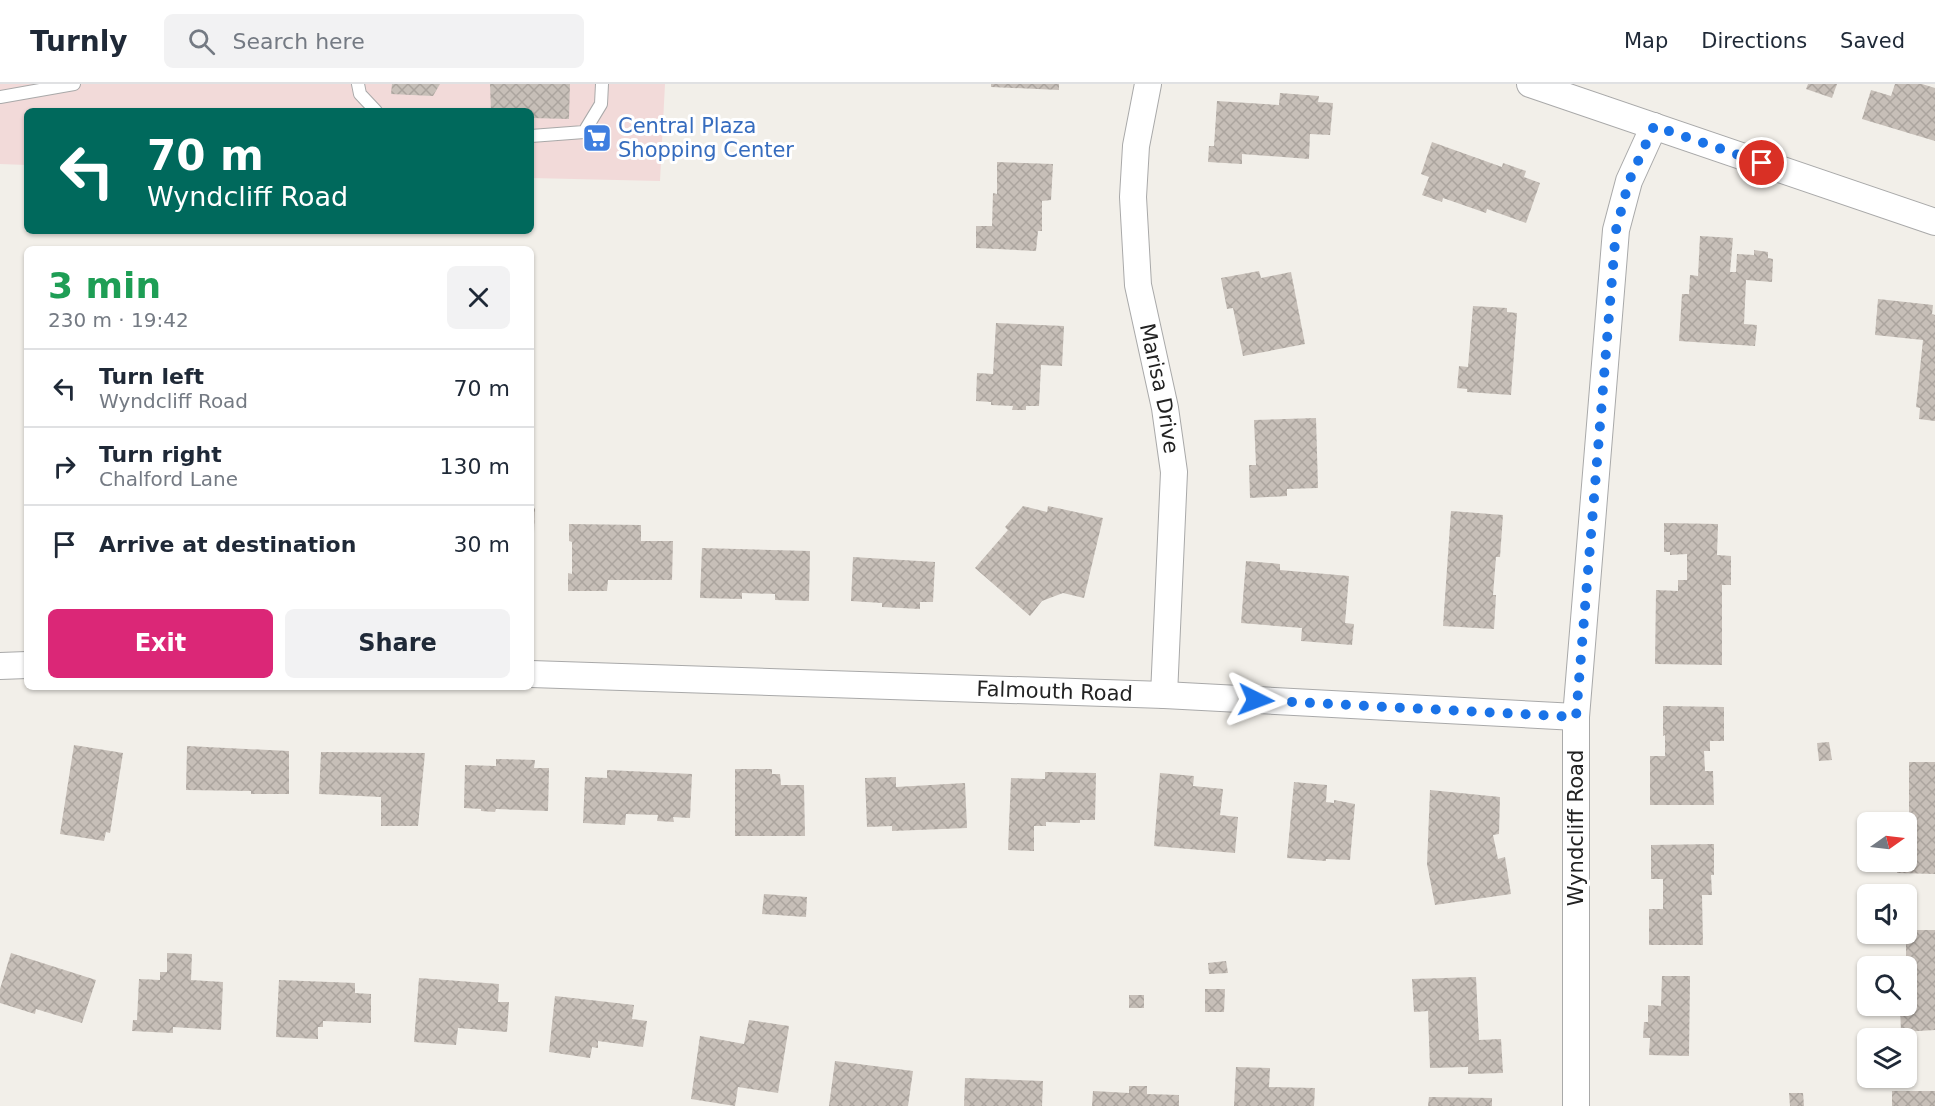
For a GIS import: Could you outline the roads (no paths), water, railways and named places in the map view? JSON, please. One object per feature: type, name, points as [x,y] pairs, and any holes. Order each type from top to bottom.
[{"type":"street","name":"Marisa Drive","points":[[1148,84],[1136,146],[1133,197],[1138,285],[1165,408],[1174,472],[1164,695]]},
{"type":"street","points":[[1530,84],[1935,222]]},
{"type":"street","name":"Wyndcliff Road","points":[[1576,1106],[1576,717],[1616,230],[1629,181],[1654,126]]},
{"type":"street","points":[[0,666],[24,665]]},
{"type":"street","name":"Falmouth Road","points":[[534,674],[1164,695],[1576,717]]},
{"type":"lane","points":[[0,97],[74,84]]},
{"type":"lane","points":[[358,84],[360,94],[373,108]]},
{"type":"lane","points":[[534,136],[584,132],[601,104],[602,84]]},
{"type":"place","name":"Central Plaza Shopping Center","points":[[597,138]]}]
